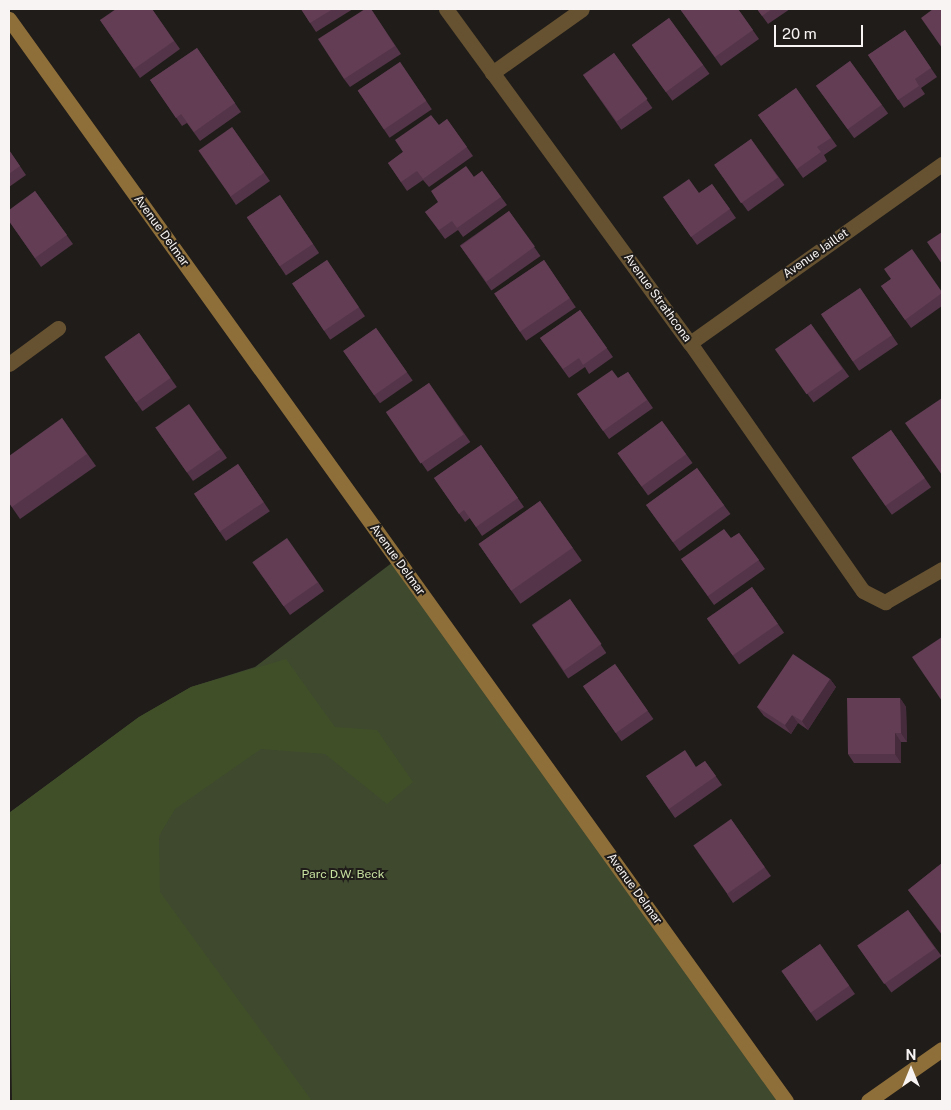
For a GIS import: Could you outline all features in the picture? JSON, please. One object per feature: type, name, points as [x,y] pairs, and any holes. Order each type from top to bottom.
[{"type":"street","name":"Avenue Strathcona","points":[[446,9],[690,343],[863,591],[885,602],[942,569]]},
{"type":"street","points":[[492,73],[582,9]]},
{"type":"street","name":"Avenue Delmar","points":[[9,18],[786,1101]]},
{"type":"street","name":"Avenue Jaillet","points":[[690,343],[942,164]]},
{"type":"street","points":[[9,364],[58,328]]},
{"type":"street","points":[[868,1101],[942,1049]]},
{"type":"green space","name":"Parc D.W. Beck","points":[[393,562],[786,1101],[12,1101],[9,813],[139,717],[191,687],[255,667]]},
{"type":"green space","points":[[286,659],[335,727],[377,730],[413,782],[387,804],[325,754],[261,749],[175,809],[159,836],[160,892],[312,1101],[12,1101],[9,813],[139,717],[191,687]]},
{"type":"building","points":[[116,9],[152,9],[174,41],[134,69],[100,20]]},
{"type":"building","points":[[301,9],[333,9],[310,23]]},
{"type":"building","points":[[365,9],[371,9],[395,46],[344,79],[318,39]]},
{"type":"building","points":[[680,9],[738,9],[753,30],[715,57]]},
{"type":"building","points":[[757,9],[772,9],[762,16]]},
{"type":"building","points":[[933,9],[942,9],[942,48],[921,18]]},
{"type":"building","points":[[669,18],[703,65],[666,92],[632,45]]},
{"type":"building","points":[[905,30],[931,68],[915,79],[919,86],[898,100],[868,55]]},
{"type":"building","points":[[197,48],[235,103],[194,132],[181,114],[176,118],[150,80]]},
{"type":"building","points":[[614,53],[648,99],[617,121],[583,75]]},
{"type":"building","points":[[850,61],[882,105],[848,129],[816,86]]},
{"type":"building","points":[[400,62],[426,101],[384,129],[358,91]]},
{"type":"building","points":[[796,88],[831,138],[817,147],[821,152],[797,169],[758,115]]},
{"type":"building","points":[[431,115],[439,125],[447,119],[467,147],[423,179],[417,171],[401,182],[388,163],[403,152],[395,140]]},
{"type":"building","points":[[232,127],[264,173],[231,196],[198,151]]},
{"type":"building","points":[[751,139],[778,178],[741,203],[714,165]]},
{"type":"building","points":[[9,150],[20,166],[9,174]]},
{"type":"building","points":[[466,166],[474,177],[482,171],[501,197],[457,228],[452,221],[439,230],[425,212],[438,202],[431,191]]},
{"type":"building","points":[[689,179],[699,193],[712,184],[730,209],[691,237],[663,197]]},
{"type":"building","points":[[35,191],[67,235],[35,258],[9,221],[9,210]]},
{"type":"building","points":[[280,195],[313,244],[280,266],[247,217]]},
{"type":"building","points":[[509,211],[535,247],[486,282],[460,246]]},
{"type":"building","points":[[942,232],[942,264],[927,242]]},
{"type":"building","points":[[912,249],[942,293],[905,320],[881,286],[891,279],[884,269]]},
{"type":"building","points":[[327,260],[359,307],[324,331],[292,283]]},
{"type":"building","points":[[544,260],[570,298],[520,332],[494,294]]},
{"type":"building","points":[[860,288],[892,335],[853,362],[821,314]]},
{"type":"building","points":[[580,310],[607,348],[583,365],[579,358],[563,369],[540,338]]},
{"type":"building","points":[[811,324],[843,369],[807,394],[775,349]]},
{"type":"building","points":[[376,328],[407,372],[374,395],[343,351]]},
{"type":"building","points":[[139,333],[171,378],[136,402],[105,357]]},
{"type":"building","points":[[612,370],[618,378],[628,372],[647,400],[603,431],[577,394]]},
{"type":"building","points":[[429,383],[464,434],[421,463],[386,412]]},
{"type":"building","points":[[942,398],[942,475],[905,423]]},
{"type":"building","points":[[189,404],[221,449],[187,473],[155,428]]},
{"type":"building","points":[[62,418],[87,454],[12,507],[9,503],[9,456]]},
{"type":"building","points":[[662,421],[686,454],[642,486],[618,453]]},
{"type":"building","points":[[891,430],[925,478],[886,506],[852,458]]},
{"type":"building","points":[[481,445],[518,498],[476,527],[464,510],[459,514],[434,478]]},
{"type":"building","points":[[238,464],[264,502],[220,532],[194,494]]},
{"type":"building","points":[[697,468],[724,505],[673,542],[646,505]]},
{"type":"building","points":[[540,501],[573,548],[511,591],[479,544]]},
{"type":"building","points":[[724,529],[731,538],[739,533],[759,560],[708,596],[681,559]]},
{"type":"building","points":[[287,538],[318,582],[284,606],[253,562]]},
{"type":"building","points":[[752,587],[778,624],[733,655],[707,619]]},
{"type":"building","points":[[570,599],[602,644],[564,670],[532,625]]},
{"type":"building","points":[[942,637],[942,701],[912,657]]},
{"type":"building","points":[[793,654],[830,679],[802,721],[792,715],[785,725],[757,707]]},
{"type":"building","points":[[615,664],[648,711],[616,733],[583,686]]},
{"type":"building","points":[[847,698],[900,698],[901,733],[895,733],[895,754],[848,754]]},
{"type":"building","points":[[685,750],[696,767],[705,761],[716,776],[669,809],[646,776]]},
{"type":"building","points":[[731,819],[765,867],[727,894],[693,845]]},
{"type":"building","points":[[942,863],[942,934],[908,890]]},
{"type":"building","points":[[908,910],[935,949],[884,984],[857,946]]},
{"type":"building","points":[[820,944],[849,986],[811,1013],[781,971]]}]
